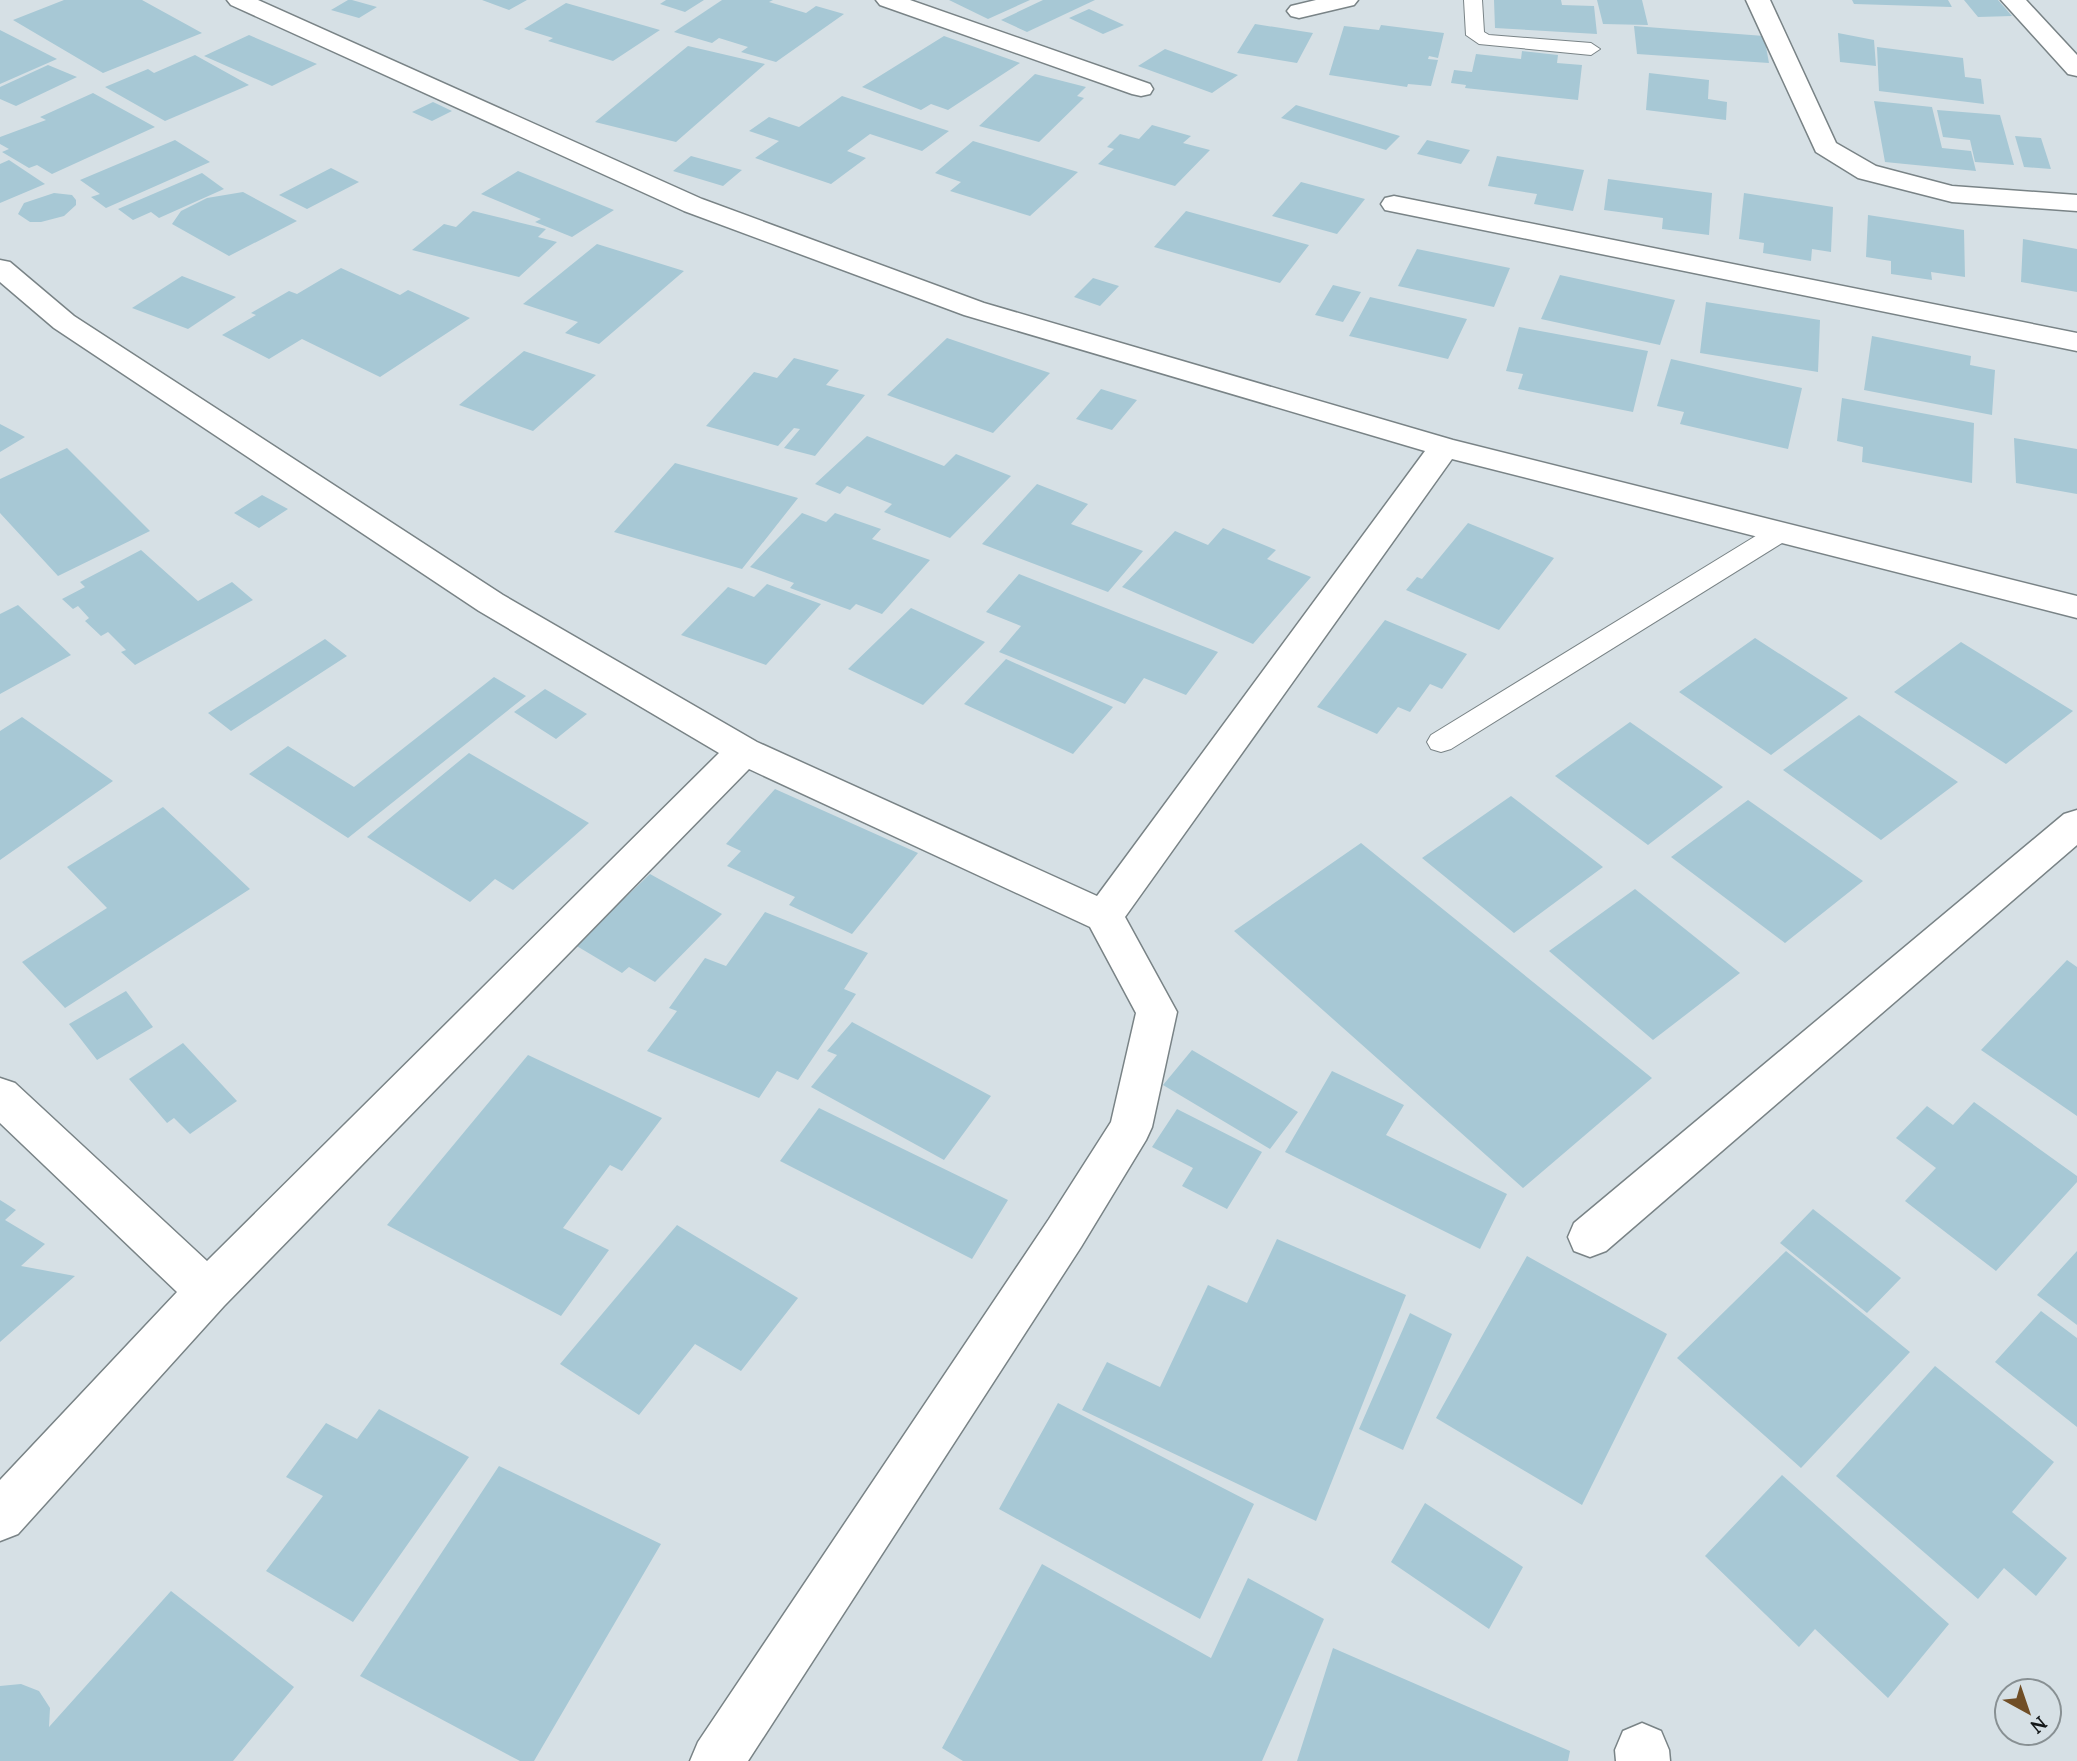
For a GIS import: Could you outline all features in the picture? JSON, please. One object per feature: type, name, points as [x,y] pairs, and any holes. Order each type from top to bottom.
[{"type":"street","points":[[239,0],[693,205],[974,309],[1444,447],[2077,607]]},
{"type":"street","points":[[888,0],[1141,89]]},
{"type":"street","points":[[1299,11],[1346,0]]},
{"type":"street","points":[[1758,0],[1825,147],[1867,172],[1952,194],[2077,203]]},
{"type":"street","points":[[2012,0],[2077,69]]},
{"type":"street","points":[[1394,204],[2077,342]]},
{"type":"street","points":[[0,268],[64,322],[491,603],[744,751],[1104,916],[1157,1012],[1131,1127],[1065,1233],[717,1761]]},
{"type":"street","points":[[1104,916],[1444,447]]},
{"type":"street","points":[[0,1516],[208,1292],[744,751]]},
{"type":"street","points":[[1590,1237],[2077,824]]},
{"type":"street","points":[[0,1096],[208,1292]]},
{"type":"lane","points":[[1473,0],[1475,35],[1485,40],[1591,49]]},
{"type":"lane","points":[[1441,742],[1781,531]]},
{"type":"building","points":[[64,0],[142,0],[202,33],[103,73],[13,20]]},
{"type":"building","points":[[348,0],[377,7],[359,18],[331,10]]},
{"type":"building","points":[[482,0],[527,0],[509,10]]},
{"type":"building","points":[[666,0],[704,0],[685,12],[660,4]]},
{"type":"building","points":[[722,0],[773,0],[769,2],[806,13],[816,6],[844,14],[776,62],[741,52],[748,47],[719,38],[712,43],[674,32]]},
{"type":"building","points":[[949,0],[1030,0],[988,19]]},
{"type":"building","points":[[1043,0],[1095,0],[1027,32],[1001,20]]},
{"type":"building","points":[[1494,0],[1561,0],[1562,5],[1594,6],[1597,34],[1495,28]]},
{"type":"building","points":[[1597,0],[1642,0],[1648,25],[1603,24]]},
{"type":"building","points":[[1852,0],[1948,0],[1952,7],[1854,4]]},
{"type":"building","points":[[1964,0],[1998,0],[2012,16],[1978,17]]},
{"type":"building","points":[[566,3],[660,30],[613,61],[548,41],[553,38],[524,29]]},
{"type":"building","points":[[1089,9],[1124,25],[1103,34],[1069,18]]},
{"type":"building","points":[[1255,24],[1313,33],[1297,63],[1237,53]]},
{"type":"building","points":[[1381,25],[1444,33],[1438,58],[1429,56],[1428,59],[1438,60],[1431,86],[1408,84],[1407,87],[1329,75],[1344,26],[1379,30]]},
{"type":"building","points":[[1634,26],[1764,36],[1769,63],[1637,54]]},
{"type":"building","points":[[0,30],[57,59],[0,84]]},
{"type":"building","points":[[1838,33],[1874,40],[1876,66],[1840,62]]},
{"type":"building","points":[[249,35],[317,64],[272,86],[204,56]]},
{"type":"building","points":[[944,36],[1020,63],[948,110],[931,104],[921,110],[862,87]]},
{"type":"building","points":[[688,46],[765,64],[676,142],[595,122]]},
{"type":"building","points":[[1877,47],[1963,58],[1965,77],[1981,79],[1984,104],[1879,91]]},
{"type":"building","points":[[1165,49],[1238,75],[1212,93],[1138,66]]},
{"type":"building","points":[[1522,51],[1558,55],[1557,63],[1582,65],[1578,100],[1465,88],[1466,85],[1451,83],[1454,70],[1472,72],[1476,54],[1521,59]]},
{"type":"building","points":[[195,55],[249,85],[165,121],[105,87],[148,69],[154,73]]},
{"type":"building","points":[[48,65],[77,77],[16,106],[0,99],[0,87]]},
{"type":"building","points":[[1649,73],[1709,80],[1708,99],[1727,102],[1726,120],[1646,110]]},
{"type":"building","points":[[1035,74],[1086,87],[1077,96],[1084,98],[1039,142],[979,126]]},
{"type":"building","points":[[93,93],[155,127],[52,174],[37,165],[29,168],[2,152],[9,149],[0,144],[0,137],[46,120],[40,117]]},
{"type":"building","points":[[842,96],[949,131],[922,151],[870,134],[847,151],[866,158],[831,184],[755,158],[779,141],[749,131],[769,117],[799,127]]},
{"type":"building","points":[[1874,101],[1932,107],[1942,148],[1971,151],[1976,171],[1885,162]]},
{"type":"building","points":[[433,102],[452,111],[432,121],[412,112]]},
{"type":"building","points":[[1296,105],[1400,136],[1386,150],[1281,118]]},
{"type":"building","points":[[1937,110],[2000,115],[2014,165],[1975,162],[1970,140],[1943,137]]},
{"type":"building","points":[[1152,125],[1191,136],[1183,143],[1210,150],[1175,186],[1098,164],[1114,149],[1107,147],[1120,134],[1139,139]]},
{"type":"building","points":[[2015,136],[2041,138],[2051,169],[2024,167]]},
{"type":"building","points":[[175,140],[210,162],[106,208],[91,197],[100,194],[80,180]]},
{"type":"building","points":[[1427,140],[1470,150],[1461,164],[1417,154]]},
{"type":"building","points":[[973,141],[1078,172],[1030,216],[950,191],[961,182],[935,173]]},
{"type":"building","points":[[691,156],[742,170],[723,186],[673,171]]},
{"type":"building","points":[[1497,156],[1584,170],[1573,211],[1534,204],[1537,194],[1488,186]]},
{"type":"building","points":[[9,160],[45,184],[0,203],[0,164]]},
{"type":"building","points":[[331,168],[359,182],[307,209],[279,195]]},
{"type":"building","points":[[518,171],[614,210],[572,237],[535,222],[541,219],[481,194]]},
{"type":"building","points":[[202,173],[224,189],[159,218],[151,212],[133,220],[118,209]]},
{"type":"building","points":[[1608,179],[1712,193],[1709,235],[1662,229],[1663,218],[1604,210]]},
{"type":"building","points":[[1301,182],[1365,199],[1337,234],[1272,216]]},
{"type":"building","points":[[243,192],[297,221],[229,256],[172,224],[181,211],[207,198]]},
{"type":"building","points":[[54,193],[72,195],[76,205],[64,216],[41,222],[30,222],[18,214],[24,203]]},
{"type":"building","points":[[1744,193],[1833,207],[1831,252],[1812,249],[1811,261],[1763,253],[1764,243],[1739,239]]},
{"type":"building","points":[[473,211],[546,229],[538,237],[557,242],[519,277],[412,250],[444,224],[456,227]]},
{"type":"building","points":[[1186,211],[1309,245],[1280,283],[1154,247]]},
{"type":"building","points":[[1868,215],[1964,230],[1965,277],[1931,272],[1932,280],[1891,274],[1891,261],[1866,257]]},
{"type":"building","points":[[2023,239],[2077,249],[2077,292],[2021,282]]},
{"type":"building","points":[[597,244],[684,271],[599,344],[565,333],[578,322],[523,304]]},
{"type":"building","points":[[1417,249],[1510,268],[1494,307],[1398,286]]},
{"type":"building","points":[[341,268],[400,295],[408,290],[470,318],[380,377],[302,339],[269,359],[222,335],[256,315],[251,313],[289,291],[297,294]]},
{"type":"building","points":[[1560,275],[1675,300],[1660,345],[1541,319]]},
{"type":"building","points":[[182,276],[236,297],[188,329],[132,308]]},
{"type":"building","points":[[1093,278],[1119,286],[1100,306],[1074,297]]},
{"type":"building","points":[[1333,285],[1361,292],[1343,322],[1315,315]]},
{"type":"building","points":[[1370,297],[1467,319],[1448,359],[1349,336]]},
{"type":"building","points":[[1706,302],[1820,320],[1818,372],[1700,353]]},
{"type":"building","points":[[1519,327],[1648,351],[1633,412],[1518,389],[1523,374],[1506,371]]},
{"type":"building","points":[[1872,336],[1971,356],[1970,365],[1995,370],[1992,415],[1864,390]]},
{"type":"building","points":[[947,338],[1050,373],[993,433],[887,395]]},
{"type":"building","points":[[524,351],[596,375],[533,431],[459,405]]},
{"type":"building","points":[[794,358],[839,370],[826,385],[865,395],[815,456],[784,448],[800,429],[794,428],[778,446],[706,426],[754,372],[777,378]]},
{"type":"building","points":[[1671,359],[1802,388],[1788,449],[1680,424],[1684,412],[1657,406]]},
{"type":"building","points":[[1101,389],[1137,400],[1112,430],[1076,419]]},
{"type":"building","points":[[1842,398],[1974,423],[1972,483],[1862,462],[1863,447],[1837,441]]},
{"type":"building","points":[[0,424],[25,437],[0,452]]},
{"type":"building","points":[[867,436],[944,466],[956,454],[1011,476],[950,538],[884,512],[892,504],[847,486],[840,494],[815,484]]},
{"type":"building","points":[[2014,438],[2077,449],[2077,494],[2016,483]]},
{"type":"building","points":[[67,448],[150,531],[58,576],[0,513],[0,479]]},
{"type":"building","points":[[675,463],[798,498],[742,569],[614,532]]},
{"type":"building","points":[[1037,484],[1088,504],[1071,524],[1143,551],[1108,592],[982,544]]},
{"type":"building","points":[[262,495],[288,509],[259,528],[234,513]]},
{"type":"building","points":[[802,513],[826,522],[835,513],[881,529],[872,539],[930,560],[882,614],[856,604],[850,610],[790,588],[794,583],[750,567]]},
{"type":"building","points":[[1468,523],[1554,558],[1499,630],[1406,590],[1417,577],[1422,579]]},
{"type":"building","points":[[1223,528],[1276,550],[1267,559],[1311,577],[1253,644],[1122,587],[1175,531],[1208,545]]},
{"type":"building","points":[[141,550],[198,601],[232,582],[253,600],[135,665],[121,652],[126,650],[108,632],[101,636],[85,621],[89,618],[78,606],[73,609],[62,599],[85,587],[80,582]]},
{"type":"building","points":[[1019,574],[1218,652],[1186,695],[1144,678],[1125,704],[999,652],[1021,626],[986,612]]},
{"type":"building","points":[[767,584],[821,604],[766,665],[681,635],[728,587],[754,597]]},
{"type":"building","points":[[18,605],[71,655],[0,694],[0,614]]},
{"type":"building","points":[[911,608],[985,642],[923,705],[848,669]]},
{"type":"building","points":[[1385,620],[1467,654],[1442,689],[1430,684],[1410,712],[1398,707],[1377,734],[1317,707]]},
{"type":"building","points":[[1755,638],[1848,698],[1771,755],[1679,692]]},
{"type":"building","points":[[325,639],[347,656],[231,731],[208,713]]},
{"type":"building","points":[[1961,642],[2073,711],[2006,764],[1894,692]]},
{"type":"building","points":[[1006,659],[1113,707],[1073,754],[964,704]]},
{"type":"building","points":[[494,677],[526,696],[348,838],[249,774],[288,746],[354,787]]},
{"type":"building","points":[[545,689],[587,714],[556,739],[514,712]]},
{"type":"building","points":[[1859,715],[1958,782],[1881,840],[1783,770]]},
{"type":"building","points":[[22,717],[113,781],[0,860],[0,731]]},
{"type":"building","points":[[1630,722],[1723,787],[1648,845],[1555,776]]},
{"type":"building","points":[[469,753],[589,823],[513,890],[495,879],[470,902],[367,837]]},
{"type":"building","points":[[775,789],[918,853],[852,934],[789,905],[795,897],[727,866],[741,851],[726,844]]},
{"type":"building","points":[[1511,796],[1603,867],[1514,933],[1422,858]]},
{"type":"building","points":[[1748,800],[1863,881],[1785,943],[1671,857]]},
{"type":"building","points":[[163,807],[250,889],[65,1008],[22,962],[107,908],[67,867]]},
{"type":"building","points":[[1361,843],[1652,1078],[1523,1188],[1234,931]]},
{"type":"building","points":[[650,874],[722,914],[655,982],[629,967],[622,973],[575,945]]},
{"type":"building","points":[[1635,889],[1740,973],[1653,1040],[1549,951]]},
{"type":"building","points":[[765,912],[868,953],[844,989],[856,994],[798,1080],[777,1071],[759,1098],[647,1051],[677,1011],[669,1008],[705,958],[726,966]]},
{"type":"building","points":[[2067,960],[2077,967],[2077,1116],[1981,1050]]},
{"type":"building","points":[[126,991],[153,1027],[97,1060],[69,1024]]},
{"type":"building","points":[[852,1022],[991,1096],[944,1160],[811,1087],[837,1055],[827,1051]]},
{"type":"building","points":[[183,1043],[237,1101],[190,1134],[174,1118],[167,1123],[129,1079]]},
{"type":"building","points":[[1192,1050],[1298,1112],[1270,1149],[1163,1085]]},
{"type":"building","points":[[528,1055],[662,1118],[622,1171],[610,1165],[563,1228],[609,1250],[561,1316],[387,1225]]},
{"type":"building","points":[[1332,1071],[1404,1105],[1386,1135],[1507,1194],[1480,1249],[1285,1152]]},
{"type":"building","points":[[1974,1102],[2077,1176],[2077,1182],[1996,1271],[1905,1201],[1936,1168],[1896,1138],[1927,1106],[1953,1125]]},
{"type":"building","points":[[819,1108],[1008,1200],[972,1259],[780,1161]]},
{"type":"building","points":[[1177,1109],[1262,1152],[1227,1209],[1182,1186],[1193,1168],[1152,1147]]},
{"type":"building","points":[[0,1200],[16,1210],[5,1220],[45,1244],[21,1266],[75,1276],[0,1342]]},
{"type":"building","points":[[1813,1209],[1901,1278],[1867,1313],[1780,1243]]},
{"type":"building","points":[[677,1225],[798,1298],[741,1371],[695,1344],[639,1415],[560,1364]]},
{"type":"building","points":[[1277,1239],[1406,1295],[1316,1521],[1082,1410],[1107,1362],[1160,1387],[1208,1285],[1247,1303]]},
{"type":"building","points":[[1786,1251],[1910,1352],[1801,1468],[1677,1358]]},
{"type":"building","points":[[2077,1251],[2077,1325],[2037,1295]]},
{"type":"building","points":[[1527,1256],[1667,1334],[1582,1505],[1436,1418]]},
{"type":"building","points":[[2041,1311],[2077,1338],[2077,1427],[1995,1362]]},
{"type":"building","points":[[1410,1313],[1452,1334],[1403,1450],[1359,1429]]},
{"type":"building","points":[[1935,1366],[2054,1462],[2012,1512],[2067,1558],[2036,1596],[2004,1568],[1978,1599],[1836,1476]]},
{"type":"building","points":[[1058,1403],[1254,1504],[1200,1619],[999,1509]]},
{"type":"building","points":[[379,1409],[469,1457],[353,1622],[266,1571],[323,1496],[286,1477],[326,1423],[357,1439]]},
{"type":"building","points":[[499,1466],[661,1544],[534,1761],[520,1761],[360,1676]]},
{"type":"building","points":[[1782,1475],[1949,1624],[1888,1698],[1815,1629],[1799,1647],[1705,1556]]},
{"type":"building","points":[[1425,1503],[1523,1567],[1489,1629],[1391,1562]]},
{"type":"building","points":[[1042,1564],[1211,1658],[1248,1578],[1324,1619],[1262,1761],[963,1761],[942,1748]]},
{"type":"building","points":[[171,1591],[294,1687],[233,1761],[0,1761],[0,1686],[21,1684],[39,1691],[50,1708],[49,1727]]},
{"type":"building","points":[[1333,1648],[1570,1751],[1568,1761],[1297,1761]]}]
